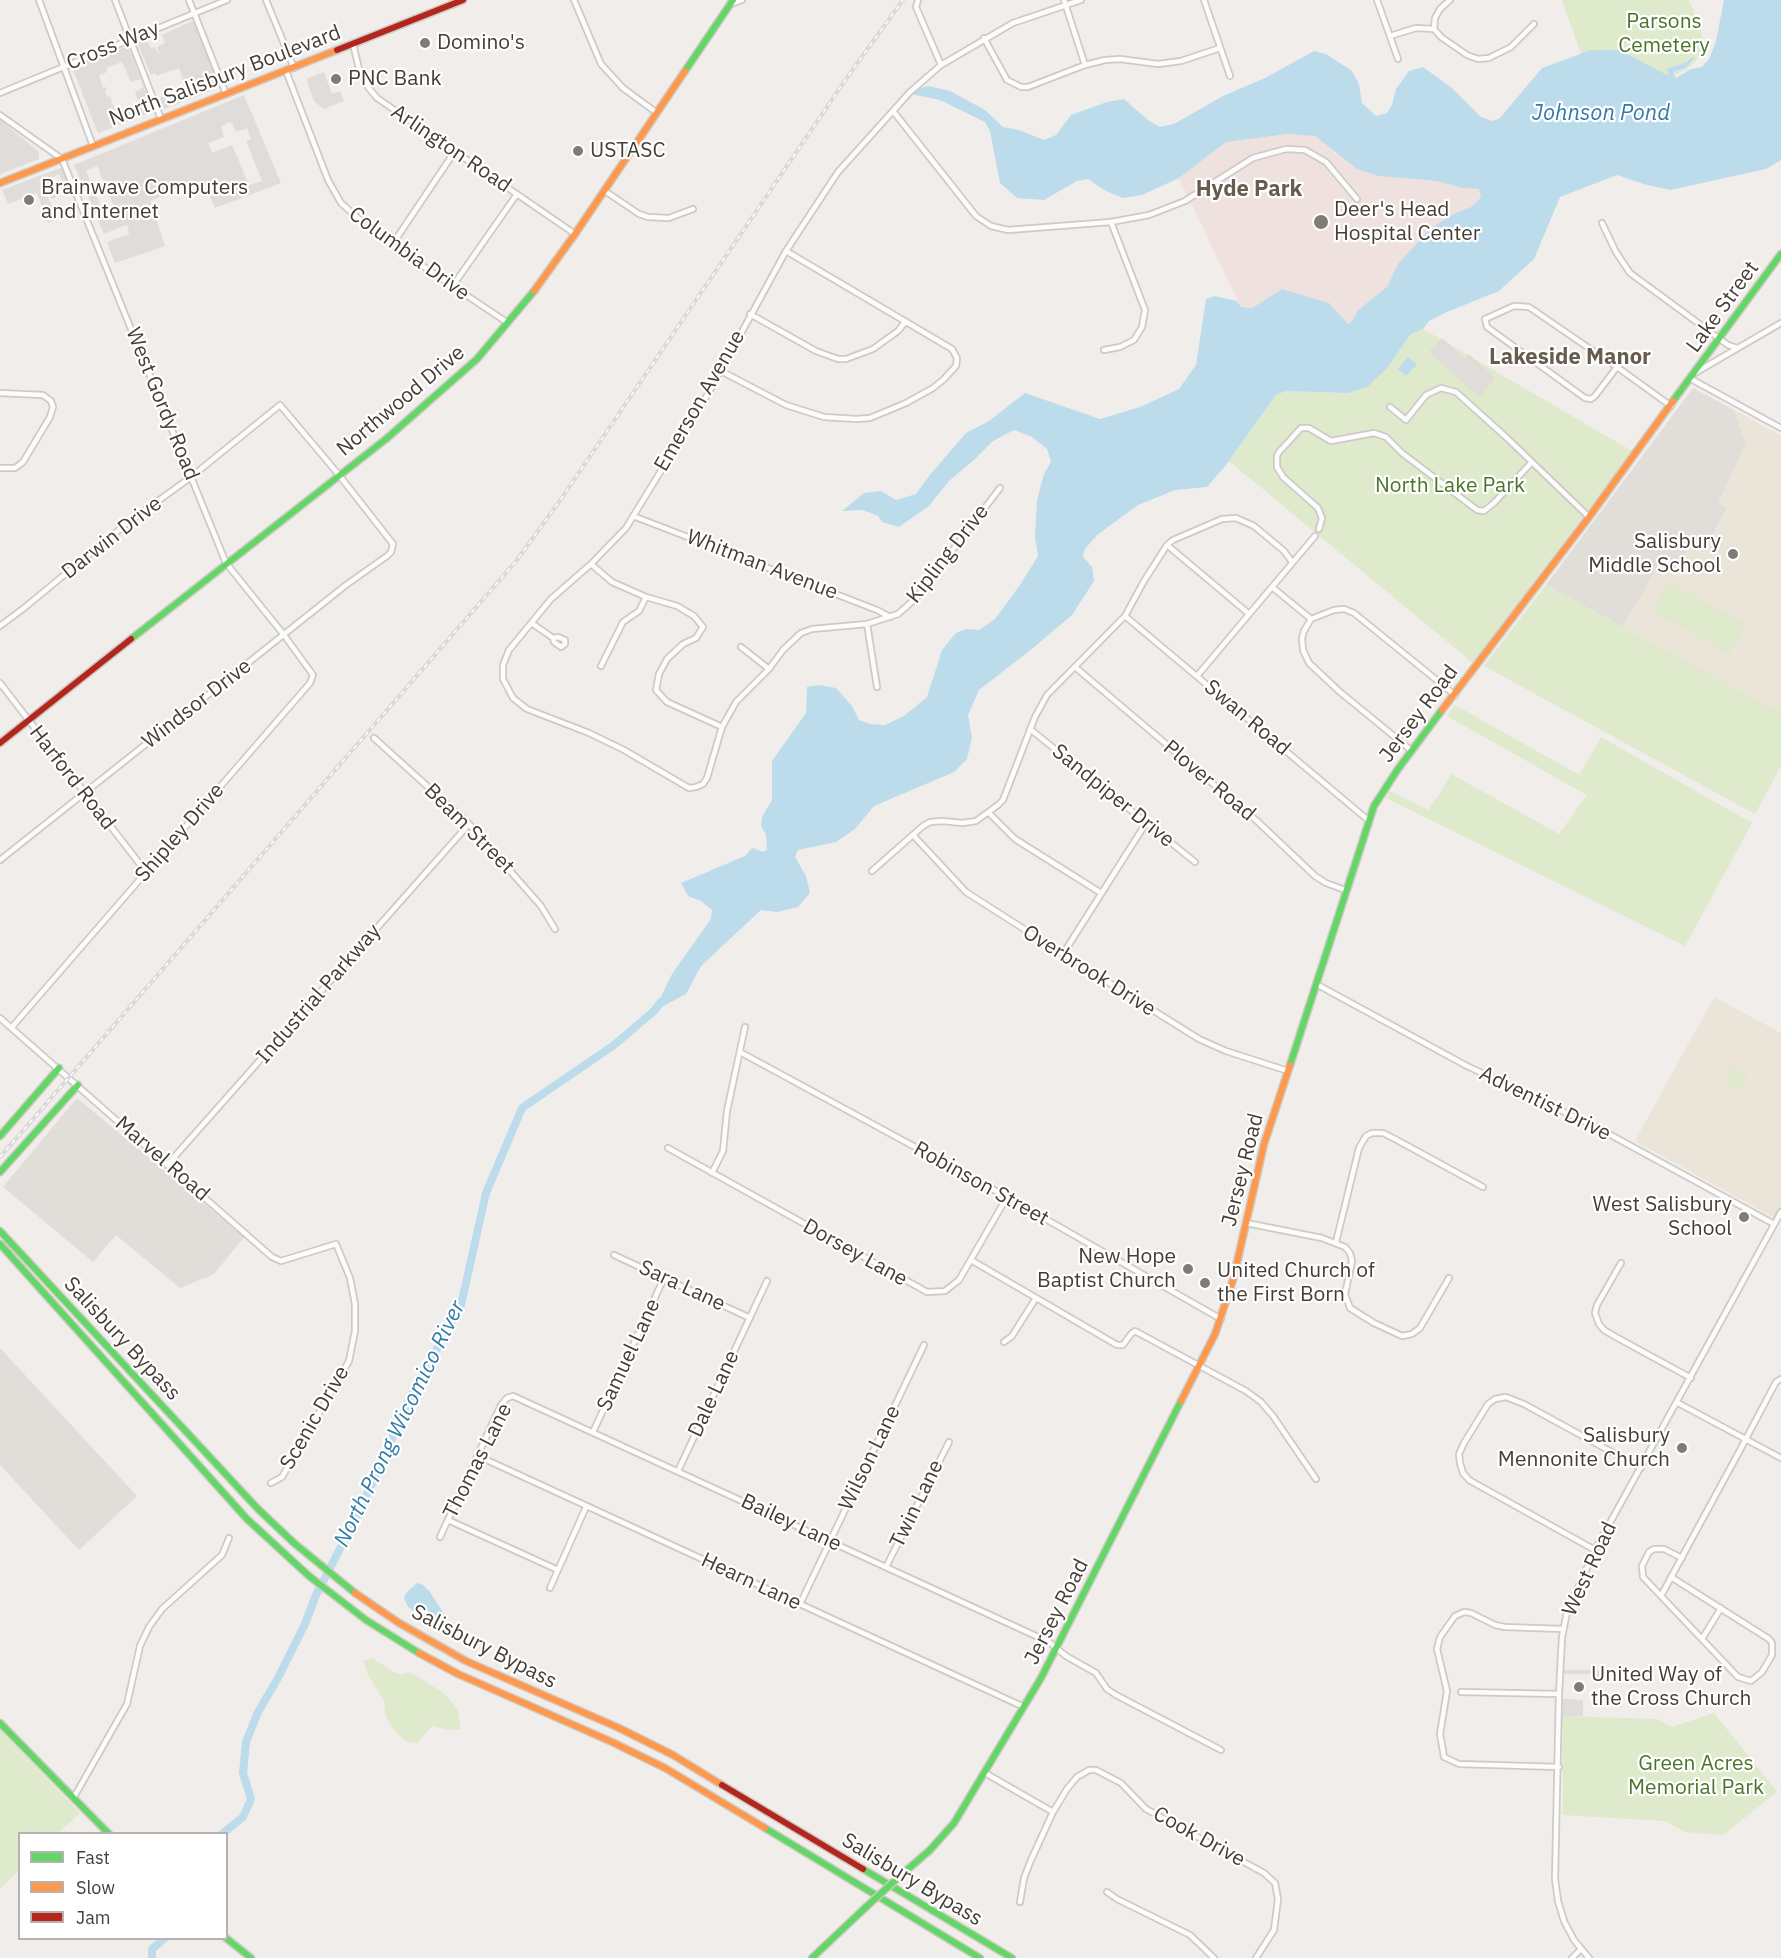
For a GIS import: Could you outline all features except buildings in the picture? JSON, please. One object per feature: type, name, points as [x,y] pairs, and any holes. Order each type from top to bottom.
[{"type":"main road","name":"North Salisbury Boulevard","points":[[0,183],[463,0]]},
{"type":"main road","name":"Northwood Drive","points":[[0,743],[386,439],[477,358],[508,323],[575,234],[732,2]]},
{"type":"main road","name":"Lake Street","points":[[1693,376],[1781,254]]},
{"type":"main road","name":"Jersey Road","points":[[812,1958],[947,1832],[985,1773],[1057,1648],[1199,1367],[1221,1319],[1233,1280],[1264,1144],[1368,820],[1380,794],[1693,376]]},
{"type":"main road","points":[[0,1136],[59,1068]]},
{"type":"main road","points":[[0,1172],[78,1085]]},
{"type":"main road","name":"Salisbury Bypass","points":[[0,1231],[251,1502],[319,1565],[374,1606],[420,1636],[466,1661],[619,1728],[672,1755],[1012,1958]]},
{"type":"main road","name":"Salisbury Bypass","points":[[0,1244],[220,1491],[284,1555],[366,1620],[458,1674],[665,1768],[980,1958]]},
{"type":"main road","points":[[0,1723],[108,1832]]},
{"type":"main road","points":[[228,1940],[251,1958]]},
{"type":"street","points":[[39,0],[93,146]]},
{"type":"street","points":[[115,0],[161,119]]},
{"type":"street","points":[[189,0],[226,94]]},
{"type":"street","name":"Cross Way","points":[[0,93],[227,0]]},
{"type":"street","points":[[266,0],[294,68]]},
{"type":"street","points":[[574,0],[601,64],[623,88],[657,113]]},
{"type":"street","points":[[732,2],[742,0]]},
{"type":"street","points":[[918,0],[916,7],[941,65]]},
{"type":"street","name":"Emerson Avenue","points":[[694,788],[689,788],[624,750],[527,709],[516,702],[503,679],[503,665],[509,650],[552,599],[626,528],[684,435],[786,250],[838,172],[910,92],[941,65],[1013,23],[1064,2],[1081,0]]},
{"type":"street","points":[[1204,0],[1230,76]]},
{"type":"street","points":[[1377,0],[1398,59]]},
{"type":"street","points":[[1434,29],[1435,18],[1440,9],[1450,0]]},
{"type":"street","points":[[1064,2],[1085,65]]},
{"type":"street","points":[[1390,36],[1416,28],[1434,29],[1441,37],[1467,55],[1489,58],[1511,47],[1534,24]]},
{"type":"street","points":[[984,38],[1007,80],[1021,87],[1036,85],[1085,65],[1114,58],[1158,64],[1181,61],[1220,48]]},
{"type":"street","name":"Arlington Road","points":[[353,44],[360,69],[368,87],[377,98],[575,234]]},
{"type":"street","name":"Columbia Drive","points":[[286,71],[335,193],[354,216],[392,245],[508,323]]},
{"type":"street","points":[[893,111],[968,208],[983,222],[1008,230],[1111,222],[1149,215],[1185,201],[1253,158],[1286,149],[1305,150],[1326,162],[1357,199]]},
{"type":"street","points":[[0,115],[62,159]]},
{"type":"street","points":[[392,245],[455,151]]},
{"type":"street","name":"West Gordy Road","points":[[62,159],[226,563],[284,635]]},
{"type":"street","points":[[605,190],[639,214],[648,217],[669,218],[693,209]]},
{"type":"street","points":[[452,286],[517,194]]},
{"type":"street","points":[[1104,350],[1119,347],[1134,340],[1142,327],[1145,310],[1111,222]]},
{"type":"street","points":[[1602,224],[1630,273],[1728,345],[1737,348]]},
{"type":"street","points":[[719,370],[803,412],[833,417],[870,418],[906,404],[943,380],[956,366],[957,357],[952,349],[786,250]]},
{"type":"street","points":[[1617,367],[1591,399],[1586,398],[1485,324],[1485,319],[1502,310],[1522,305],[1529,307],[1617,367],[1671,406]]},
{"type":"street","points":[[750,314],[816,351],[838,359],[846,359],[873,349],[898,331],[905,322]]},
{"type":"street","points":[[1781,323],[1693,376],[1781,428]]},
{"type":"street","points":[[1390,407],[1406,420],[1426,395],[1441,388],[1456,392],[1589,517]]},
{"type":"street","points":[[0,393],[44,395],[51,401],[53,407],[50,417],[23,462],[15,468],[0,468]]},
{"type":"street","name":"Darwin Drive","points":[[0,626],[125,525],[191,477],[280,405],[339,475]]},
{"type":"street","points":[[1319,529],[1322,518],[1318,508],[1282,477],[1277,467],[1279,452],[1301,428],[1310,428],[1330,441],[1374,434],[1386,436],[1402,453],[1477,510],[1484,511],[1494,503],[1532,462]]},
{"type":"street","name":"Windsor Drive","points":[[0,860],[387,556],[393,544],[339,475]]},
{"type":"street","name":"Kipling Drive","points":[[694,788],[703,784],[707,778],[722,727],[736,702],[769,669],[783,650],[801,633],[812,629],[867,624],[898,614],[916,598],[1000,488]]},
{"type":"street","name":"Whitman Avenue","points":[[633,516],[891,617]]},
{"type":"street","points":[[872,871],[930,822],[969,823],[989,813],[1003,800],[1030,729],[1047,695],[1125,616],[1143,581],[1167,546],[1184,534],[1222,519],[1236,518],[1254,526],[1292,562]]},
{"type":"street","points":[[1197,676],[1315,536]]},
{"type":"street","points":[[1167,546],[1248,613]]},
{"type":"street","points":[[591,564],[604,577],[646,597],[677,606],[694,616],[703,627],[696,638],[683,644],[668,659],[659,674],[656,690],[667,702],[722,727]]},
{"type":"street","points":[[1272,587],[1311,619]]},
{"type":"street","points":[[601,666],[623,622],[639,611],[646,597]]},
{"type":"street","points":[[1412,751],[1333,686],[1309,663],[1303,650],[1302,638],[1311,619],[1334,610],[1344,609],[1354,613],[1455,695]]},
{"type":"street","name":"Swan Road","points":[[1125,616],[1368,820]]},
{"type":"street","points":[[533,624],[553,638]]},
{"type":"street","points":[[867,624],[877,687]]},
{"type":"street","name":"Shipley Drive","points":[[12,1027],[310,683],[313,675],[284,635]]},
{"type":"street","points":[[741,646],[769,669]]},
{"type":"street","name":"Plover Road","points":[[1075,667],[1257,820],[1309,871],[1326,883],[1345,890]]},
{"type":"street","name":"Harford Road","points":[[0,683],[146,872]]},
{"type":"street","name":"Sandpiper Drive","points":[[1030,729],[1195,862]]},
{"type":"street","name":"Beam Street","points":[[374,738],[469,824],[541,906],[555,929]]},
{"type":"street","points":[[989,813],[1015,839],[1101,892]]},
{"type":"street","points":[[1063,954],[1146,823]]},
{"type":"street","name":"Industrial Parkway","points":[[168,1164],[469,824]]},
{"type":"street","name":"Overbrook Drive","points":[[914,835],[966,892],[1063,954],[1199,1039],[1215,1047],[1288,1071]]},
{"type":"street","name":"Adventist Drive","points":[[1316,984],[1467,1066],[1588,1123],[1774,1224]]},
{"type":"street","name":"Marvel Road","points":[[0,1018],[272,1257],[281,1261],[336,1244]]},
{"type":"street","points":[[712,1173],[723,1151],[726,1119],[745,1027]]},
{"type":"street","name":"Robinson Street","points":[[740,1052],[1007,1197],[1221,1319]]},
{"type":"street","points":[[1336,1242],[1359,1148],[1366,1136],[1372,1133],[1378,1132],[1389,1136],[1483,1187]]},
{"type":"street","name":"Dorsey Lane","points":[[668,1148],[922,1290],[939,1292],[950,1288],[959,1280],[1007,1197]]},
{"type":"street","name":"West Road","points":[[1589,1958],[1564,1921],[1556,1892],[1559,1694],[1563,1629],[1572,1600],[1595,1550],[1678,1403],[1781,1212]]},
{"type":"street","points":[[1246,1223],[1336,1242],[1348,1250],[1352,1258],[1345,1294],[1350,1308],[1402,1336],[1412,1334],[1420,1328],[1449,1278]]},
{"type":"street","name":"Scenic Drive","points":[[271,1483],[282,1477],[349,1361],[355,1331],[355,1304],[350,1278],[336,1244]]},
{"type":"street","name":"Sara Lane","points":[[614,1255],[750,1318]]},
{"type":"street","points":[[971,1260],[1117,1345],[1123,1345],[1135,1331],[1246,1390],[1273,1416],[1316,1479]]},
{"type":"street","points":[[1622,1263],[1597,1305],[1595,1313],[1599,1324],[1616,1337],[1691,1378]]},
{"type":"street","name":"Samuel Lane","points":[[593,1432],[664,1278]]},
{"type":"street","points":[[750,1318],[767,1281]]},
{"type":"street","points":[[1004,1342],[1012,1336],[1036,1298]]},
{"type":"street","name":"Dale Lane","points":[[678,1471],[750,1318]]},
{"type":"street","name":"Wilson Lane","points":[[800,1604],[924,1345]]},
{"type":"street","points":[[1661,1596],[1776,1383],[1781,1379]]},
{"type":"street","name":"Thomas Lane","points":[[440,1537],[504,1400],[513,1396],[523,1400]]},
{"type":"street","points":[[1595,1550],[1467,1479],[1459,1458],[1464,1443],[1488,1404],[1502,1397],[1511,1398],[1641,1468]]},
{"type":"street","name":"Bailey Lane","points":[[523,1400],[1017,1627],[1057,1648],[1066,1656],[1096,1673],[1107,1689],[1116,1695],[1221,1750]]},
{"type":"street","points":[[1678,1403],[1781,1458]]},
{"type":"street","name":"Twin Lane","points":[[886,1567],[949,1442]]},
{"type":"street","name":"Hearn Lane","points":[[478,1456],[1024,1707]]},
{"type":"street","points":[[550,1588],[586,1507]]},
{"type":"street","points":[[448,1520],[558,1570]]},
{"type":"street","points":[[74,1797],[123,1713],[130,1694],[140,1646],[149,1627],[162,1609],[222,1555],[229,1538]]},
{"type":"street","points":[[1671,1577],[1762,1633],[1772,1643],[1772,1655],[1762,1672],[1751,1681],[1738,1677],[1643,1577],[1641,1572],[1649,1552],[1659,1548],[1682,1558]]},
{"type":"street","points":[[1702,1639],[1721,1608]]},
{"type":"street","points":[[1559,1767],[1459,1764],[1444,1757],[1440,1734],[1447,1691],[1437,1649],[1440,1637],[1455,1616],[1464,1612],[1505,1627],[1563,1629]]},
{"type":"street","points":[[1461,1692],[1559,1694]]},
{"type":"street","name":"Cook Drive","points":[[1020,1902],[1024,1878],[1031,1860],[1053,1812],[1067,1789],[1077,1777],[1089,1770],[1102,1772],[1121,1783],[1146,1809],[1264,1873],[1275,1883],[1278,1899],[1274,1930],[1256,1958]]},
{"type":"street","points":[[985,1773],[1053,1812]]},
{"type":"street","points":[[1107,1892],[1190,1935],[1214,1958]]},
{"type":"street","points":[[1572,1958],[1581,1949]]},
{"type":"shaded area","points":[[195,20],[220,87],[164,109],[159,98],[186,87],[179,68],[156,76],[155,73],[151,75],[137,42],[146,37],[151,49],[154,47],[160,56],[157,47],[165,43],[162,35]]},
{"type":"shaded area","points":[[128,46],[153,112],[98,133],[72,67]],"holes":[[[122,62],[131,82],[140,79],[143,88],[135,92],[139,103],[116,113],[99,75],[107,72],[106,68]]]},
{"type":"shaded area","points":[[324,72],[332,94],[340,91],[344,101],[324,109],[314,101],[306,79]]},
{"type":"shaded area","points":[[244,95],[281,183],[215,208],[203,181],[150,201],[165,246],[115,263],[107,242],[129,234],[128,227],[126,225],[104,234],[74,165]],"holes":[[[228,122],[232,123],[236,132],[247,128],[251,139],[246,141],[262,181],[249,185],[232,145],[212,153],[208,143],[224,137],[221,127]],[[97,166],[114,206],[103,211],[86,171]]]},
{"type":"shaded area","points":[[0,120],[39,152],[39,159],[0,174]]},
{"type":"shaded area","name":"Deer's Head Hospital Center","points":[[1288,134],[1315,136],[1338,155],[1405,179],[1436,181],[1463,188],[1480,189],[1481,197],[1471,207],[1453,214],[1398,264],[1387,287],[1358,310],[1348,324],[1329,303],[1282,289],[1252,308],[1241,307],[1179,178],[1226,142]]},
{"type":"shaded area","points":[[63,167],[72,189],[67,192],[59,174],[52,178],[59,196],[52,199],[48,189],[45,191],[58,219],[48,223],[37,193],[8,204],[2,190]]},
{"type":"shaded area","points":[[1442,338],[1465,359],[1469,354],[1495,378],[1479,397],[1429,352]]},
{"type":"shaded area","points":[[1693,388],[1734,410],[1746,443],[1719,503],[1727,508],[1707,546],[1677,570],[1660,563],[1623,627],[1546,585]]},
{"type":"shaded area","name":"Salisbury Middle School","points":[[1734,410],[1781,436],[1781,713],[1623,627],[1660,562],[1677,570],[1693,539],[1708,546],[1727,508],[1718,503],[1746,443]]},
{"type":"shaded area","points":[[1714,997],[1781,1033],[1781,1207],[1773,1217],[1635,1141]]},
{"type":"shaded area","points":[[77,1098],[244,1237],[214,1274],[180,1288],[116,1235],[93,1262],[3,1187]]},
{"type":"shaded area","points":[[0,1348],[137,1496],[79,1550],[0,1465]]},
{"type":"shaded area","points":[[1564,1670],[1599,1670],[1599,1680],[1595,1680],[1595,1674],[1564,1674]]},
{"type":"shaded area","points":[[1563,1699],[1583,1700],[1583,1716],[1562,1716]]},
{"type":"green space","name":"Parsons Cemetery","points":[[1562,0],[1689,0],[1701,29],[1703,45],[1695,62],[1675,75],[1673,72],[1685,68],[1693,60],[1692,56],[1685,63],[1674,66],[1669,76],[1620,50],[1591,50],[1581,54]]},
{"type":"green space","name":"North Lake Park","points":[[1423,329],[1632,451],[1473,663],[1229,461],[1276,395],[1286,391],[1348,393],[1387,368],[1411,334]]},
{"type":"green space","points":[[1670,582],[1746,625],[1729,654],[1653,611]]},
{"type":"green space","points":[[1546,585],[1781,713],[1781,766],[1755,814],[1484,666]]},
{"type":"green space","points":[[1455,705],[1579,775],[1601,737],[1752,823],[1685,946],[1386,798],[1390,791],[1428,810],[1451,774],[1559,834],[1587,795],[1447,716]]},
{"type":"green space","points":[[1733,1067],[1748,1075],[1740,1090],[1725,1082]]},
{"type":"green space","points":[[372,1658],[402,1675],[410,1672],[445,1694],[458,1711],[461,1729],[451,1730],[432,1726],[417,1743],[406,1741],[395,1731],[386,1717],[384,1701],[367,1673],[363,1661]]},
{"type":"green space","name":"Green Acres Memorial Park","points":[[1714,1713],[1777,1792],[1723,1835],[1685,1832],[1665,1821],[1563,1815],[1562,1716],[1657,1719],[1672,1727]]},
{"type":"green space","points":[[0,1730],[80,1813],[59,1832],[18,1832],[18,1871],[0,1889]]},
{"type":"water","name":"Johnson Pond","points":[[1724,0],[1781,0],[1781,160],[1766,169],[1670,190],[1617,175],[1560,197],[1534,259],[1499,291],[1447,312],[1429,321],[1423,329],[1411,334],[1387,368],[1367,387],[1348,393],[1286,391],[1276,395],[1226,465],[1207,487],[1175,490],[1138,505],[1097,535],[1085,549],[1083,557],[1092,567],[1094,581],[1072,615],[979,690],[968,715],[972,738],[967,759],[954,772],[874,806],[855,829],[836,842],[798,850],[795,857],[806,876],[810,893],[798,907],[777,912],[761,910],[701,966],[686,994],[654,1011],[672,974],[711,919],[712,910],[701,901],[688,896],[681,883],[745,856],[752,848],[764,852],[767,849],[766,835],[761,826],[762,817],[772,800],[772,761],[806,713],[807,687],[819,685],[836,688],[852,706],[859,720],[870,724],[885,725],[904,716],[927,697],[942,650],[956,633],[966,629],[979,630],[995,619],[1038,556],[1035,537],[1037,500],[1044,474],[1051,462],[1047,449],[1032,437],[1014,430],[993,441],[949,481],[929,506],[899,527],[882,522],[878,516],[863,510],[842,511],[864,493],[881,491],[896,500],[916,494],[966,433],[989,421],[1025,393],[1100,419],[1140,407],[1179,389],[1196,365],[1206,299],[1215,296],[1237,301],[1241,307],[1252,308],[1282,289],[1329,303],[1348,324],[1358,310],[1387,287],[1398,264],[1429,230],[1453,214],[1471,207],[1481,197],[1479,189],[1463,188],[1436,181],[1379,176],[1357,169],[1315,136],[1288,134],[1226,142],[1179,178],[1142,195],[1123,198],[1104,190],[1088,179],[1077,181],[1044,200],[1017,198],[1000,183],[990,131],[985,122],[940,100],[911,94],[916,89],[929,86],[950,91],[985,110],[1003,127],[1019,130],[1044,140],[1056,135],[1071,115],[1107,102],[1124,99],[1148,120],[1160,127],[1174,124],[1223,96],[1265,78],[1314,51],[1326,54],[1352,71],[1359,84],[1362,103],[1376,116],[1387,113],[1392,105],[1396,89],[1409,71],[1423,67],[1452,88],[1481,117],[1493,121],[1500,118],[1542,68],[1591,50],[1620,50],[1669,76],[1667,70],[1669,68],[1685,63],[1694,56],[1685,68],[1673,72],[1676,78],[1691,69],[1702,67],[1709,59],[1716,41]]},
{"type":"water","points":[[1408,357],[1417,364],[1406,376],[1398,369]]},
{"type":"water","points":[[417,1583],[430,1592],[446,1617],[439,1625],[426,1620],[408,1607],[404,1598]]},
{"type":"waterway","name":"North Prong Wicomico River","points":[[224,1832],[243,1817],[251,1799],[243,1773],[246,1742],[258,1712],[305,1624],[316,1595],[360,1510],[409,1400],[461,1305],[486,1193],[522,1108],[614,1045],[654,1011],[661,1002]]},
{"type":"waterway","name":"North Prong Wicomico River","points":[[152,1958],[152,1949],[163,1940]]},
{"type":"railway","points":[[0,1157],[517,560],[561,499],[848,76],[903,0]]},
{"type":"traffic: fast","points":[[685,71],[733,0]]},
{"type":"traffic: fast","points":[[1673,401],[1781,254]]},
{"type":"traffic: fast","points":[[131,639],[386,439],[477,359],[534,291]]},
{"type":"traffic: fast","points":[[1290,1065],[1374,806],[1398,769],[1442,710]]},
{"type":"traffic: fast","points":[[0,1136],[59,1068]]},
{"type":"traffic: fast","points":[[0,1172],[78,1085]]},
{"type":"traffic: fast","points":[[0,1231],[258,1509],[294,1543],[355,1593]]},
{"type":"traffic: fast","points":[[0,1244],[247,1519],[309,1576],[366,1620],[419,1653]]},
{"type":"traffic: fast","points":[[900,1876],[930,1850],[954,1823],[1041,1678],[1181,1401]]},
{"type":"traffic: fast","points":[[0,1723],[107,1832]]},
{"type":"traffic: fast","points":[[765,1828],[980,1958]]},
{"type":"traffic: fast","points":[[863,1869],[1012,1958]]},
{"type":"traffic: fast","points":[[866,1907],[900,1876]]},
{"type":"traffic: fast","points":[[812,1958],[866,1907]]},
{"type":"traffic: fast","points":[[228,1940],[251,1958]]},
{"type":"traffic: slow","points":[[0,183],[337,50]]},
{"type":"traffic: slow","points":[[534,291],[685,71]]},
{"type":"traffic: slow","points":[[1442,710],[1589,517],[1673,401]]},
{"type":"traffic: slow","points":[[1181,1401],[1215,1334],[1233,1280],[1264,1144],[1290,1065]]},
{"type":"traffic: slow","points":[[355,1593],[399,1623],[466,1661],[619,1728],[673,1755],[722,1785]]},
{"type":"traffic: slow","points":[[419,1653],[458,1674],[665,1768],[765,1828]]},
{"type":"traffic: jam","points":[[337,50],[463,0]]},
{"type":"traffic: jam","points":[[0,743],[131,639]]},
{"type":"traffic: jam","points":[[722,1785],[863,1869]]},
{"type":"place","name":"Domino's","points":[[425,43]]},
{"type":"place","name":"PNC Bank","points":[[336,79]]},
{"type":"place","name":"USTASC","points":[[578,151]]},
{"type":"place","name":"Brainwave Computers and Internet","points":[[29,200]]},
{"type":"place","name":"Deer's Head Hospital Center","points":[[1321,222]]},
{"type":"place","name":"Salisbury Middle School","points":[[1733,554]]},
{"type":"place","name":"West Salisbury School","points":[[1744,1217]]},
{"type":"place","name":"New Hope Baptist Church","points":[[1188,1269]]},
{"type":"place","name":"United Church of the First Born","points":[[1205,1283]]},
{"type":"place","name":"Salisbury Mennonite Church","points":[[1682,1448]]},
{"type":"place","name":"United Way of the Cross Church","points":[[1579,1687]]},
{"type":"district","name":"Hyde Park","points":[[1249,190]]},
{"type":"district","name":"Lakeside Manor","points":[[1570,358]]}]
